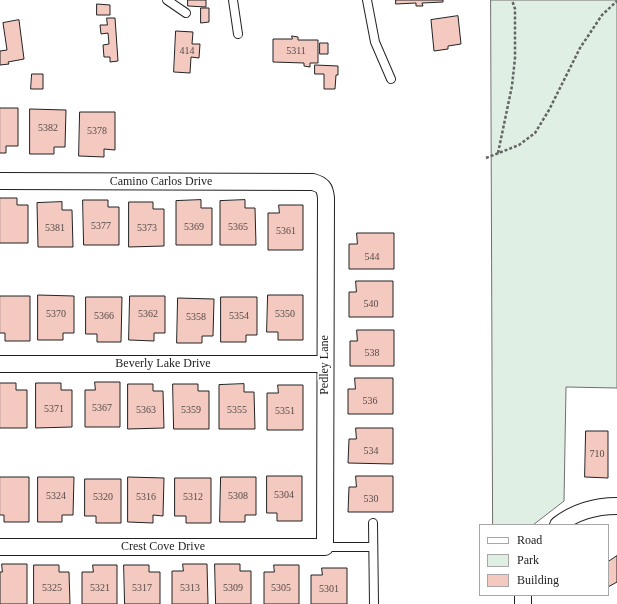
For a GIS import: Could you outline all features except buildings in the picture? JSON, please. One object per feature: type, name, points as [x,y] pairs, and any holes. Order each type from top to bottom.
[{"type":"street","name":"Camino Carlos Drive","points":[[0,181],[313,182],[321,185]]},
{"type":"street","name":"Pedley Lane","points":[[321,185],[324,188],[326,198],[325,547]]},
{"type":"street","name":"Beverly Lake Drive","points":[[0,364],[325,364]]},
{"type":"street","points":[[559,524],[567,518],[586,510],[604,506],[617,506]]},
{"type":"street","name":"Crest Cove Drive","points":[[0,547],[325,547]]},
{"type":"lane","points":[[166,0],[186,13]]},
{"type":"lane","points":[[233,0],[238,34]]},
{"type":"lane","points":[[367,0],[375,42],[391,79]]},
{"type":"lane","points":[[373,523],[374,604]]},
{"type":"lane","points":[[325,547],[373,547]]},
{"type":"path","points":[[497,154],[513,79],[515,58],[515,9],[512,0]]},
{"type":"path","points":[[486,158],[519,145],[535,133],[549,110],[580,48],[602,15],[617,1]]},
{"type":"green space","points":[[491,0],[617,0],[617,388],[566,387],[564,501],[534,524],[493,524]]}]
